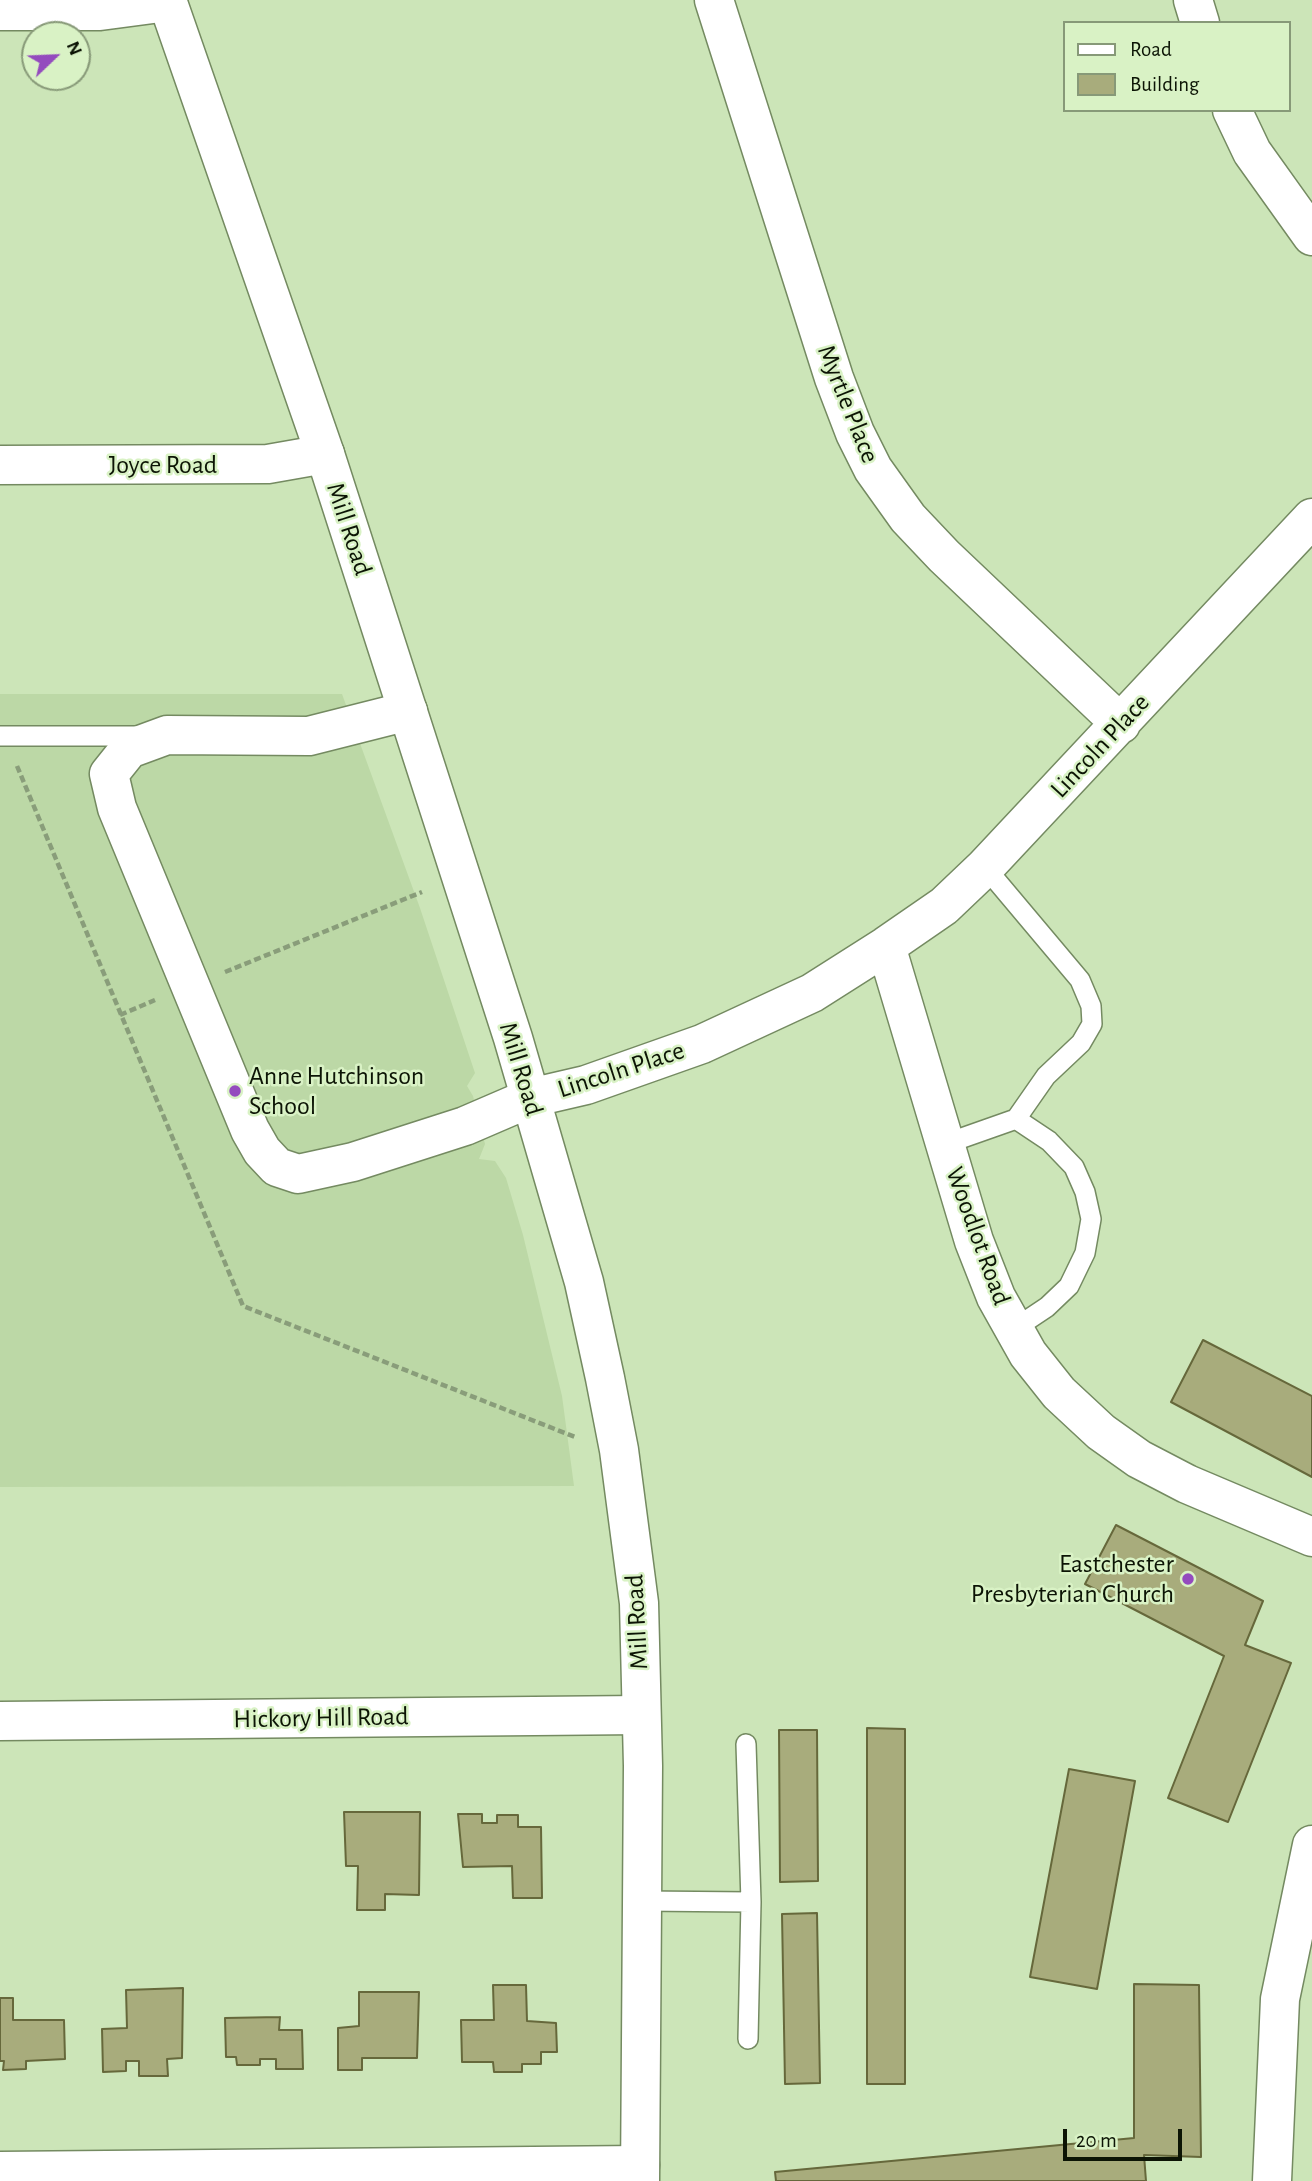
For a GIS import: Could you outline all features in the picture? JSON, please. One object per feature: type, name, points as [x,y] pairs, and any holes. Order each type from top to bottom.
[{"type":"street","name":"Myrtle Place","points":[[714,0],[834,378],[855,433],[873,469],[908,517],[944,556],[1121,724]]},
{"type":"street","points":[[1193,0],[1199,21]]},
{"type":"street","points":[[0,12],[100,11],[167,1]]},
{"type":"street","name":"Mill Road","points":[[167,1],[325,454],[530,1098],[584,1282],[619,1450],[639,1603],[640,2173]]},
{"type":"street","points":[[1233,112],[1252,152],[1312,236]]},
{"type":"street","name":"Joyce Road","points":[[0,465],[279,464],[325,454]]},
{"type":"street","name":"Lincoln Place","points":[[408,711],[309,736],[167,736],[129,749],[109,774],[117,808],[250,1130],[262,1151],[277,1167],[298,1174],[353,1162],[466,1126],[530,1098],[586,1085],[702,1044],[812,993],[886,946],[944,906],[985,867],[1312,518]]},
{"type":"street","name":"Woodlot Road","points":[[886,946],[978,1252],[996,1297],[1028,1354],[1059,1393],[1101,1432],[1139,1459],[1187,1484],[1312,1537]]},
{"type":"street","name":"Hickory Hill Road","points":[[0,1721],[641,1716]]},
{"type":"street","points":[[1272,2181],[1280,1999],[1312,1845]]},
{"type":"street","points":[[0,2171],[640,2173]]},
{"type":"lane","points":[[0,736],[167,736]]},
{"type":"lane","points":[[945,1144],[1016,1119],[1046,1076],[1082,1043],[1092,1024],[1091,1006],[1080,980],[985,867]]},
{"type":"lane","points":[[1014,1329],[1047,1307],[1069,1286],[1085,1253],[1091,1219],[1085,1192],[1074,1167],[1049,1141],[1016,1119]]},
{"type":"lane","points":[[746,1744],[751,1902],[748,2039]]},
{"type":"lane","points":[[641,1901],[751,1902]]},
{"type":"path","points":[[120,1015],[422,892]]},
{"type":"shaded area","name":"Anne Hutchinson School","points":[[0,694],[342,694],[420,908],[475,1073],[467,1086],[473,1096],[485,1144],[479,1159],[495,1161],[506,1178],[523,1235],[562,1396],[574,1486],[0,1487]]},
{"type":"building","points":[[1203,1340],[1312,1396],[1312,1477],[1171,1402]]},
{"type":"building","points":[[1116,1525],[1263,1601],[1245,1645],[1291,1663],[1228,1822],[1168,1798],[1224,1656],[1085,1584]]},
{"type":"building","points":[[867,1728],[905,1729],[905,2084],[867,2084]]},
{"type":"building","points":[[779,1730],[817,1730],[818,1881],[780,1882]]},
{"type":"building","points":[[1069,1769],[1135,1781],[1097,1989],[1030,1977]]},
{"type":"building","points":[[344,1812],[420,1812],[419,1895],[385,1894],[385,1910],[357,1910],[358,1866],[346,1866]]},
{"type":"building","points":[[458,1814],[482,1814],[482,1823],[497,1823],[497,1815],[518,1815],[518,1827],[541,1827],[542,1898],[513,1898],[512,1866],[463,1867]]},
{"type":"building","points":[[817,1913],[820,2083],[785,2084],[782,1914]]},
{"type":"building","points":[[1134,1984],[1199,1985],[1201,2157],[1144,2155],[1146,2181],[776,2181],[775,2172],[1134,2138]]},
{"type":"building","points":[[493,1985],[526,1985],[527,2021],[556,2023],[557,2052],[541,2052],[541,2064],[522,2064],[522,2072],[494,2072],[493,2062],[462,2062],[461,2020],[494,2020]]},
{"type":"building","points":[[183,1988],[182,2058],[167,2059],[168,2076],[139,2076],[139,2061],[126,2061],[126,2071],[103,2072],[102,2029],[127,2028],[126,1990]]},
{"type":"building","points":[[359,1992],[419,1992],[417,2058],[362,2058],[362,2070],[338,2070],[338,2028],[359,2026]]},
{"type":"building","points":[[0,1998],[13,1998],[13,2020],[64,2020],[65,2059],[26,2061],[26,2069],[3,2070],[4,2061],[0,2061]]},
{"type":"building","points":[[280,2017],[279,2030],[302,2030],[303,2069],[276,2069],[276,2059],[260,2059],[260,2065],[237,2065],[236,2057],[226,2057],[225,2018]]},
{"type":"place","name":"Anne Hutchinson School","points":[[235,1091]]},
{"type":"place","name":"Eastchester Presbyterian Church","points":[[1188,1579]]}]
